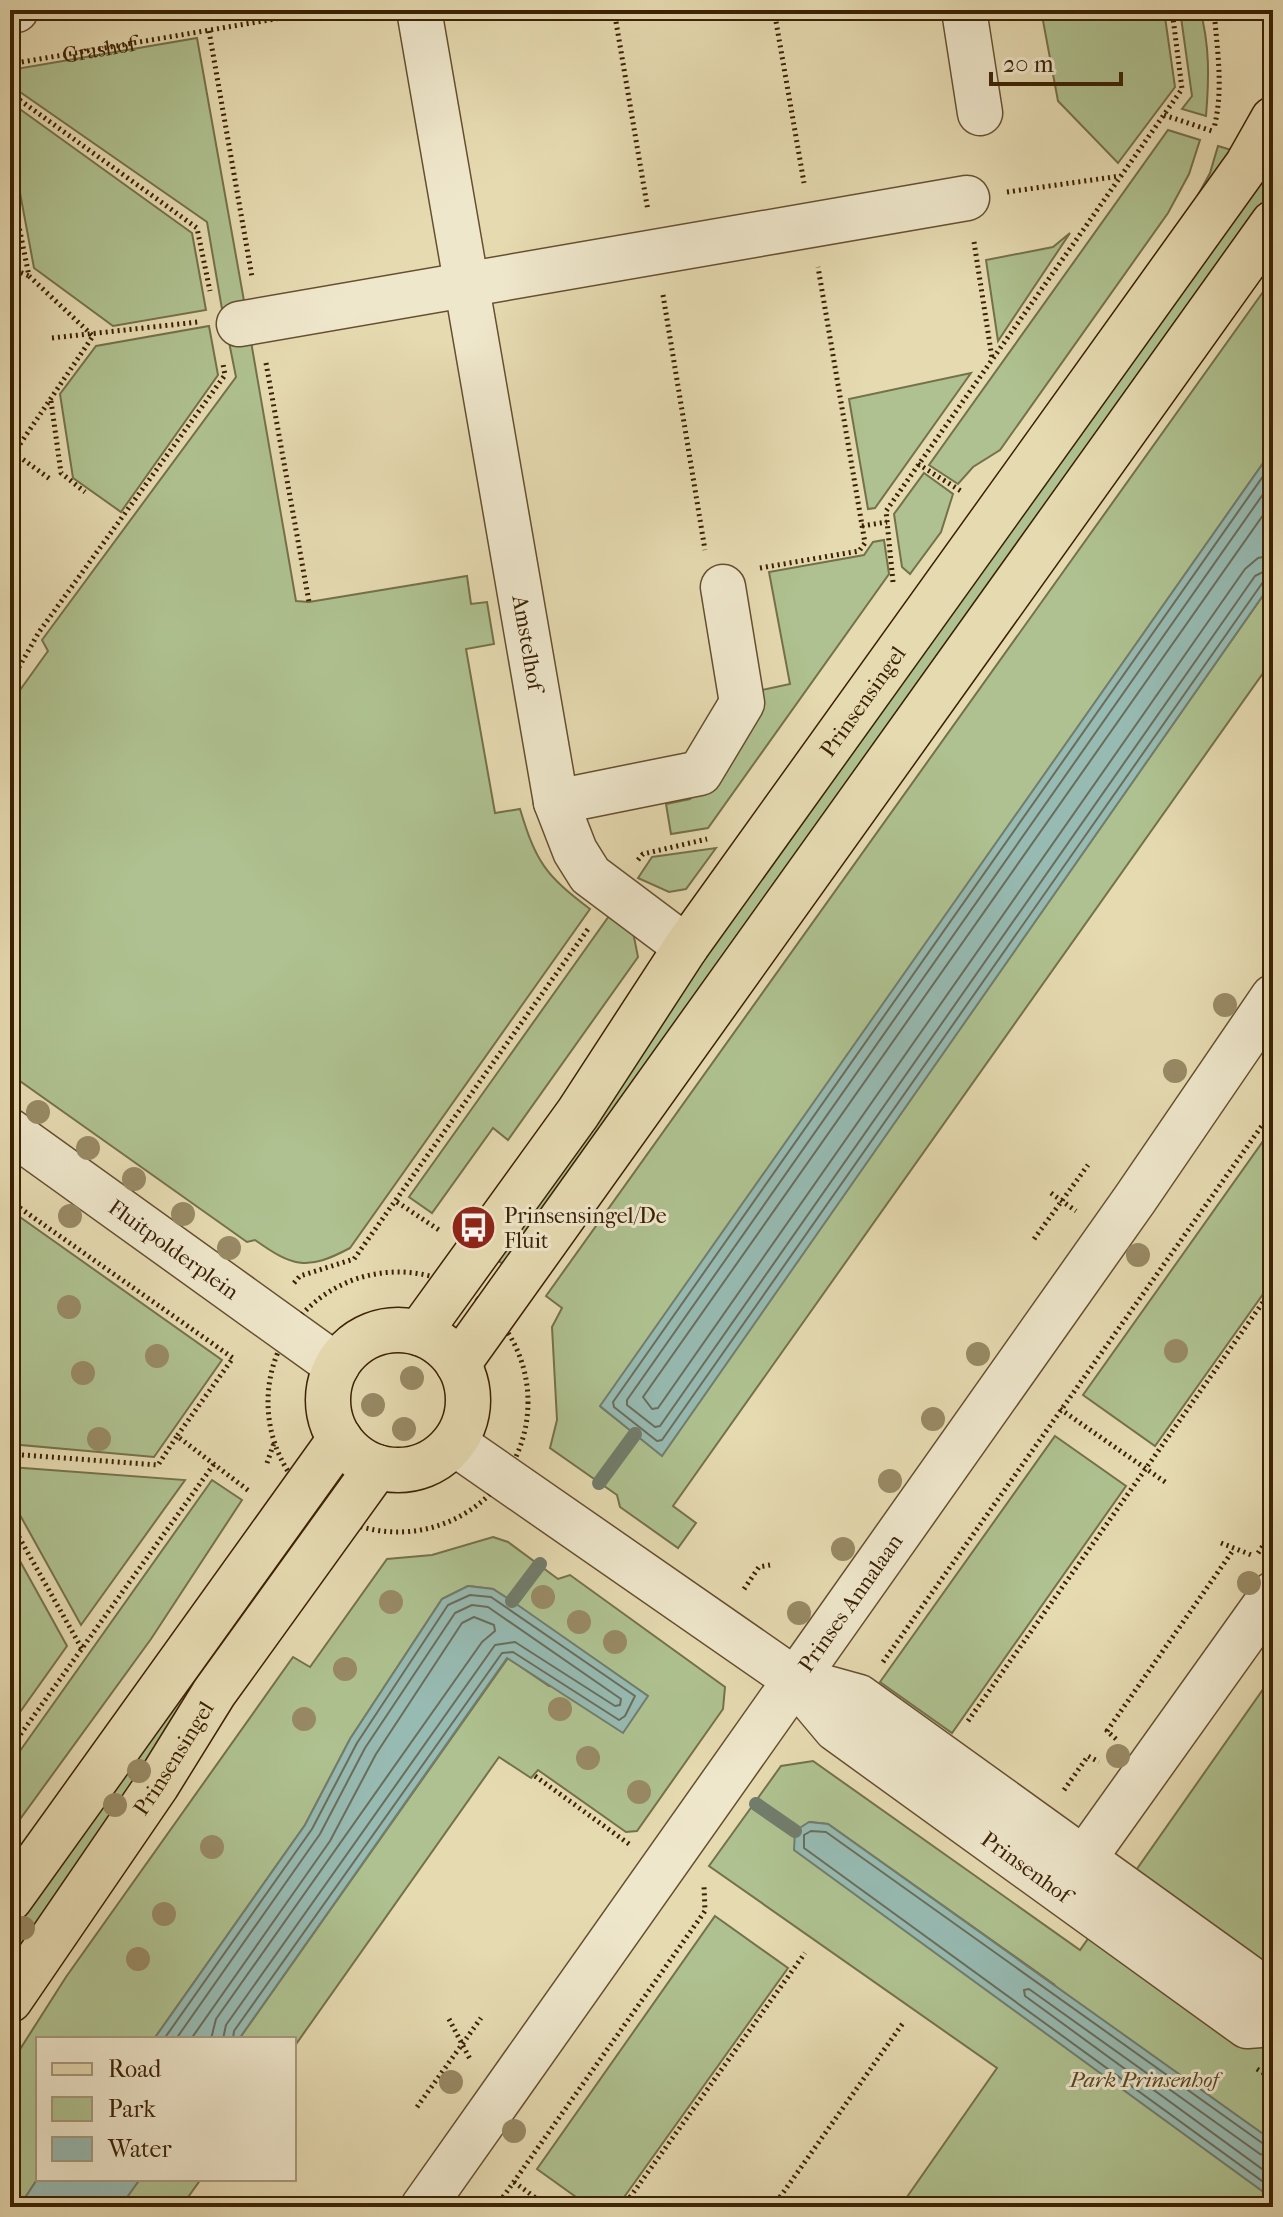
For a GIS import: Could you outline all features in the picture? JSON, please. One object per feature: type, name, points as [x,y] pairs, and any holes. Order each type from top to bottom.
[{"type":"main road","name":"Prinsensingel","points":[[419,1333],[452,1283],[578,1113],[686,947],[1247,165],[1273,119]]},
{"type":"main road","points":[[458,1364],[492,1312],[1273,223]]},
{"type":"main road","points":[[396,1330],[419,1333],[448,1351],[458,1364],[466,1383],[468,1404],[464,1425],[454,1443],[439,1458],[419,1467],[398,1470],[377,1467],[356,1456],[340,1439],[328,1403],[337,1366],[352,1348],[372,1335],[396,1330]]},
{"type":"main road","name":"Prinsensingel","points":[[10,1899],[340,1439]]},
{"type":"main road","name":"Prinsensingel","points":[[10,2000],[157,1785],[214,1693],[377,1467]]},
{"type":"street","name":"Amstelhof","points":[[419,10],[556,802],[575,851],[590,875],[686,947]]},
{"type":"street","points":[[964,10],[980,113]]},
{"type":"street","points":[[226,335],[467,285],[967,198]]},
{"type":"street","points":[[556,802],[700,773],[742,703],[723,587]]},
{"type":"street","name":"Prinses Annalaan","points":[[423,2207],[1135,1199],[1273,997]]},
{"type":"street","name":"Fluitpolderplein","points":[[10,1131],[337,1366]]},
{"type":"street","name":"Prinsenhof","points":[[454,1443],[794,1679],[836,1729],[1273,1995]]},
{"type":"street","points":[[1072,1875],[1264,1571]]},
{"type":"street","name":"Prinsenhof","points":[[1072,1875],[1247,2026],[1273,2024]]},
{"type":"path","name":"Grashof","points":[[10,64],[328,10]]},
{"type":"path","points":[[614,10],[709,569],[723,587],[738,572],[859,551],[865,543],[774,10]]},
{"type":"path","points":[[1172,10],[1182,89]]},
{"type":"path","points":[[10,93],[197,228],[226,335],[225,375],[39,632],[10,683]]},
{"type":"path","points":[[993,359],[967,198],[1122,176]]},
{"type":"path","points":[[10,182],[29,276]]},
{"type":"path","points":[[10,268],[29,276],[93,336]]},
{"type":"path","points":[[52,338],[226,335]]},
{"type":"path","points":[[50,479],[14,453],[93,336]]},
{"type":"path","points":[[51,399],[61,473],[85,492]]},
{"type":"path","points":[[918,464],[965,494]]},
{"type":"path","points":[[862,526],[887,522]]},
{"type":"path","points":[[1034,1239],[1088,1165]]},
{"type":"path","points":[[10,1201],[233,1358],[158,1465],[10,1454]]},
{"type":"path","points":[[177,1436],[214,1464],[294,1504],[341,1519],[388,1531],[432,1527],[460,1517],[484,1500],[504,1478],[518,1454],[526,1427],[528,1399],[521,1356],[492,1312],[452,1283],[421,1274],[391,1272],[361,1277],[333,1290],[308,1308],[289,1332],[276,1357],[270,1385],[269,1414],[294,1504]]},
{"type":"path","points":[[965,1725],[1273,1288]]},
{"type":"path","points":[[1060,1409],[1168,1484]]},
{"type":"path","points":[[10,1749],[214,1464]]},
{"type":"path","points":[[10,1521],[82,1649]]},
{"type":"path","points":[[1221,1543],[1264,1571],[1273,1531]]},
{"type":"path","points":[[1056,1800],[1088,1756],[1101,1763],[1116,1738],[1107,1731],[1234,1549]]},
{"type":"path","points":[[718,1627],[759,1567],[770,1565]]},
{"type":"path","points":[[535,1776],[633,1847]]},
{"type":"path","points":[[585,1823],[590,1816]]},
{"type":"path","points":[[623,2207],[805,1953]]},
{"type":"path","points":[[417,2107],[481,2018]]},
{"type":"path","points":[[773,2207],[903,2023]]},
{"type":"path","points":[[514,2182],[548,2207]]},
{"type":"path","points":[[1266,2207],[1273,2197]]},
{"type":"green space","points":[[1041,10],[1164,10],[1175,87],[1118,163],[1058,101]]},
{"type":"green space","points":[[1180,10],[1200,10],[1208,63],[1206,116],[1182,109],[1192,96]]},
{"type":"green space","points":[[197,38],[246,312],[222,309],[207,222],[10,85],[10,70]]},
{"type":"green space","points":[[10,102],[192,233],[206,310],[113,326],[34,268],[10,139]]},
{"type":"green space","points":[[1168,130],[1200,140],[1189,174],[1168,213],[1000,450],[973,467],[958,484],[929,465]]},
{"type":"green space","points":[[1218,146],[1238,152],[1179,230],[1210,173]]},
{"type":"green space","points":[[1273,162],[1273,200],[509,1268],[490,1255]]},
{"type":"green space","points":[[1070,233],[998,341],[986,260],[1053,247]]},
{"type":"green space","points":[[1273,278],[1273,449],[601,1407],[662,1455],[1273,581],[1273,659],[673,1506],[696,1523],[678,1548],[620,1507],[617,1495],[550,1448],[557,1420],[552,1327],[562,1308],[546,1296]]},
{"type":"green space","points":[[209,326],[218,375],[121,512],[73,478],[60,394],[96,346]]},
{"type":"green space","points":[[249,330],[296,601],[309,602],[467,576],[471,604],[487,602],[494,644],[466,649],[495,813],[520,809],[531,842],[544,866],[590,909],[350,1248],[311,1263],[280,1256],[255,1240],[247,1242],[10,1074],[10,704],[48,651],[42,640],[236,377],[228,337]]},
{"type":"green space","points":[[971,373],[875,508],[868,509],[849,399]]},
{"type":"green space","points":[[924,473],[953,494],[941,532],[910,574],[902,567],[894,514]]},
{"type":"green space","points":[[884,540],[889,574],[708,828],[671,834],[666,804],[690,799],[756,708],[757,691],[790,684],[769,572],[864,555],[873,542]]},
{"type":"green space","points":[[716,848],[686,889],[669,892],[638,878],[652,857]]},
{"type":"green space","points":[[614,909],[632,927],[638,957],[508,1140],[493,1128],[432,1213],[409,1197]]},
{"type":"green space","points":[[1273,1127],[1273,1280],[1155,1446],[1083,1395]]},
{"type":"green space","points":[[10,1210],[222,1360],[154,1457],[10,1444]]},
{"type":"green space","points":[[1055,1436],[1126,1486],[952,1733],[880,1682]]},
{"type":"green space","points":[[10,1467],[185,1480],[81,1625],[10,1497]]},
{"type":"green space","points":[[212,1480],[242,1500],[151,1639],[10,1833],[10,1765]]},
{"type":"green space","points":[[292,1535],[307,1546],[10,1978],[10,1919]]},
{"type":"green space","points":[[493,1537],[508,1542],[558,1579],[570,1575],[725,1687],[723,1709],[637,1831],[626,1832],[538,1770],[531,1778],[499,1757],[296,2044],[296,2037],[240,2037],[508,1658],[549,1686],[648,1696],[493,1589],[468,1586],[442,1599],[350,1739],[305,1825],[155,2037],[36,2037],[36,2181],[19,2207],[10,2207],[10,2065],[66,1977],[293,1657],[310,1667],[387,1559],[432,1555]]},
{"type":"green space","points":[[10,1543],[67,1646],[10,1726]]},
{"type":"green space","name":"Park Prinsenhof","points":[[1273,1675],[1273,2207],[900,2207],[997,2068],[709,1866],[781,1766],[813,1761],[1080,1950]],"holes":[[[809,1822],[828,1824],[1055,1985]]]},
{"type":"green space","points":[[715,1916],[788,1968],[617,2207],[590,2207],[537,2169]]},
{"type":"green space","points":[[139,2181],[200,2181],[181,2207],[120,2207]]},
{"type":"water","points":[[1273,449],[1273,581],[662,1456],[600,1406]]},
{"type":"water","points":[[468,1586],[493,1589],[648,1696],[623,1733],[507,1658],[240,2037],[155,2037],[305,1825],[350,1739],[442,1599]]},
{"type":"water","points":[[809,1822],[828,1824],[1273,2141],[1273,2199],[794,1850],[795,1831]]},
{"type":"water","points":[[36,2181],[139,2181],[120,2207],[19,2207]]},
{"type":"waterway","points":[[599,1483],[635,1434]]},
{"type":"waterway","points":[[512,1601],[540,1564]]},
{"type":"waterway","points":[[756,1804],[795,1831]]},
{"type":"place","name":"Prinsensingel/De Fluit","points":[[473,1228]]}]
